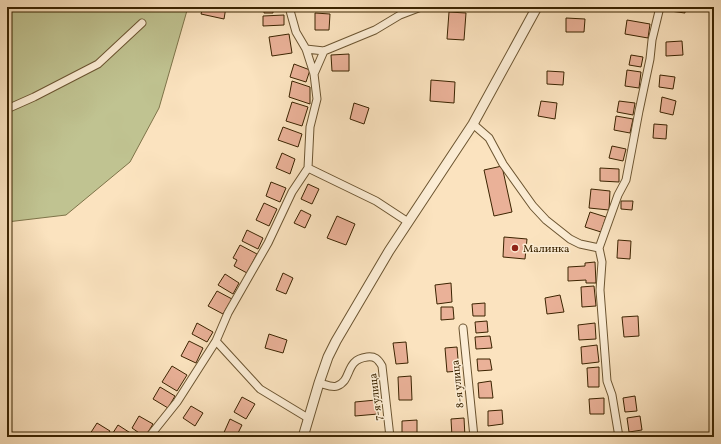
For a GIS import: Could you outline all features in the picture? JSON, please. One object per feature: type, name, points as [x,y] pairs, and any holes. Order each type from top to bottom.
[{"type":"street","points":[[149,437],[177,402],[216,341],[228,313],[268,243],[292,192],[308,168],[310,127],[318,99],[314,74],[306,49],[296,32],[289,7]]},
{"type":"street","points":[[306,49],[324,51],[375,30],[400,14],[421,7]]},
{"type":"street","points":[[303,437],[319,383],[328,357],[336,341],[389,251],[473,124],[536,7]]},
{"type":"street","points":[[619,437],[612,395],[607,380],[600,290],[602,262],[599,248],[618,195],[627,175],[650,59],[652,40],[660,7]]},
{"type":"street","points":[[7,109],[34,98],[98,64],[142,23]]},
{"type":"street","points":[[314,74],[324,51]]},
{"type":"street","points":[[473,124],[489,138],[503,164],[533,206],[546,220],[570,239],[584,245],[599,248]]},
{"type":"street","points":[[308,168],[376,201],[408,222]]},
{"type":"street","name":"8-я улица","points":[[463,328],[474,437]]},
{"type":"street","points":[[216,341],[260,388],[308,418]]},
{"type":"street","name":"7-я улица","points":[[319,383],[334,386],[338,385],[345,378],[352,363],[358,359],[371,356],[377,358],[382,366],[390,437]]},
{"type":"green space","points":[[7,7],[188,7],[159,108],[130,162],[66,215],[7,222]]},
{"type":"building","points":[[203,7],[226,7],[224,19],[201,14]]},
{"type":"building","points":[[264,7],[273,8],[273,13],[264,13]]},
{"type":"building","points":[[641,7],[656,7],[655,11],[641,9]]},
{"type":"building","points":[[670,7],[685,7],[685,13],[670,11]]},
{"type":"building","points":[[449,12],[466,13],[464,40],[447,39]]},
{"type":"building","points":[[315,13],[330,14],[329,30],[315,30]]},
{"type":"building","points":[[284,15],[284,25],[263,26],[263,16]]},
{"type":"building","points":[[566,18],[585,19],[584,32],[566,32]]},
{"type":"building","points":[[627,20],[650,24],[648,38],[625,34]]},
{"type":"building","points":[[289,34],[292,53],[272,56],[269,37]]},
{"type":"building","points":[[682,41],[683,55],[666,56],[666,42]]},
{"type":"building","points":[[349,54],[349,71],[332,71],[331,55]]},
{"type":"building","points":[[631,55],[643,57],[641,67],[629,65]]},
{"type":"building","points":[[294,64],[310,70],[306,82],[290,77]]},
{"type":"building","points":[[627,70],[641,72],[639,88],[625,86]]},
{"type":"building","points":[[547,71],[564,72],[563,85],[547,84]]},
{"type":"building","points":[[660,75],[675,77],[673,89],[659,87]]},
{"type":"building","points":[[431,80],[455,82],[454,103],[430,101]]},
{"type":"building","points":[[292,81],[310,87],[310,104],[289,97]]},
{"type":"building","points":[[662,97],[676,101],[673,115],[660,112]]},
{"type":"building","points":[[541,101],[557,103],[555,119],[538,116]]},
{"type":"building","points":[[619,101],[635,103],[633,115],[617,112]]},
{"type":"building","points":[[292,102],[308,107],[302,126],[286,121]]},
{"type":"building","points":[[354,103],[369,108],[364,124],[350,119]]},
{"type":"building","points":[[616,116],[633,119],[630,133],[614,130]]},
{"type":"building","points":[[654,124],[667,125],[666,139],[653,138]]},
{"type":"building","points":[[283,127],[302,134],[298,147],[278,140]]},
{"type":"building","points":[[612,146],[626,149],[623,161],[609,158]]},
{"type":"building","points":[[282,153],[295,159],[290,174],[276,168]]},
{"type":"building","points":[[502,166],[512,212],[494,216],[484,170]]},
{"type":"building","points":[[600,168],[619,169],[619,182],[600,181]]},
{"type":"building","points":[[271,182],[286,188],[280,202],[266,196]]},
{"type":"building","points":[[308,184],[319,189],[312,204],[301,199]]},
{"type":"building","points":[[591,189],[610,191],[609,210],[589,208]]},
{"type":"building","points":[[621,201],[633,201],[632,210],[621,209]]},
{"type":"building","points":[[264,203],[277,209],[269,226],[256,220]]},
{"type":"building","points":[[301,210],[311,215],[305,228],[294,223]]},
{"type":"building","points":[[590,212],[606,217],[601,232],[585,227]]},
{"type":"building","points":[[337,216],[355,224],[346,245],[327,238]]},
{"type":"building","points":[[247,230],[263,238],[258,249],[242,241]]},
{"type":"building","name":"Малинка","points":[[504,237],[527,239],[525,259],[503,257]]},
{"type":"building","points":[[618,240],[631,241],[630,259],[617,258]]},
{"type":"building","points":[[240,245],[257,254],[247,273],[234,266],[237,260],[233,258]]},
{"type":"building","points":[[595,262],[596,283],[586,283],[586,280],[568,281],[568,267],[585,266],[585,263]]},
{"type":"building","points":[[283,273],[293,278],[286,294],[276,290]]},
{"type":"building","points":[[225,274],[239,283],[233,294],[218,285]]},
{"type":"building","points":[[451,283],[452,302],[437,304],[435,285]]},
{"type":"building","points":[[594,286],[596,306],[582,307],[581,287]]},
{"type":"building","points":[[217,291],[232,299],[223,314],[208,306]]},
{"type":"building","points":[[560,295],[564,312],[547,314],[545,298]]},
{"type":"building","points":[[485,303],[485,316],[473,316],[472,304]]},
{"type":"building","points":[[441,307],[453,307],[454,319],[441,320]]},
{"type":"building","points":[[638,316],[639,336],[624,337],[622,317]]},
{"type":"building","points":[[487,321],[488,332],[476,333],[475,322]]},
{"type":"building","points":[[197,323],[213,332],[207,342],[192,334]]},
{"type":"building","points":[[595,323],[596,339],[579,340],[578,325]]},
{"type":"building","points":[[269,334],[287,340],[283,353],[265,348]]},
{"type":"building","points":[[490,336],[492,348],[476,349],[475,337]]},
{"type":"building","points":[[189,341],[203,348],[196,363],[181,356]]},
{"type":"building","points":[[406,342],[408,363],[396,364],[393,343]]},
{"type":"building","points":[[597,345],[599,362],[582,364],[581,347]]},
{"type":"building","points":[[457,347],[459,371],[447,372],[445,348]]},
{"type":"building","points":[[477,359],[490,359],[492,370],[478,371]]},
{"type":"building","points":[[172,366],[187,375],[177,391],[162,382]]},
{"type":"building","points":[[599,367],[599,387],[588,387],[587,368]]},
{"type":"building","points":[[411,376],[412,400],[399,400],[398,377]]},
{"type":"building","points":[[491,381],[493,398],[479,398],[478,383]]},
{"type":"building","points":[[160,387],[175,396],[168,408],[153,399]]},
{"type":"building","points":[[635,396],[637,411],[625,412],[623,398]]},
{"type":"building","points":[[242,397],[255,404],[246,419],[234,412]]},
{"type":"building","points":[[604,398],[604,414],[590,414],[589,399]]},
{"type":"building","points":[[376,400],[378,414],[355,416],[355,402]]},
{"type":"building","points":[[191,406],[203,413],[195,426],[183,418]]},
{"type":"building","points":[[502,410],[503,424],[488,426],[488,411]]},
{"type":"building","points":[[139,416],[153,424],[145,437],[132,428]]},
{"type":"building","points":[[640,416],[642,430],[629,432],[627,418]]},
{"type":"building","points":[[464,418],[465,437],[452,437],[451,419]]},
{"type":"building","points":[[230,419],[242,425],[236,437],[222,437]]},
{"type":"building","points":[[417,420],[417,437],[402,437],[402,421]]},
{"type":"building","points":[[97,423],[110,431],[106,437],[88,437]]},
{"type":"building","points":[[118,425],[132,434],[130,437],[111,436]]},
{"type":"place","name":"Малинка","points":[[515,248]]}]
